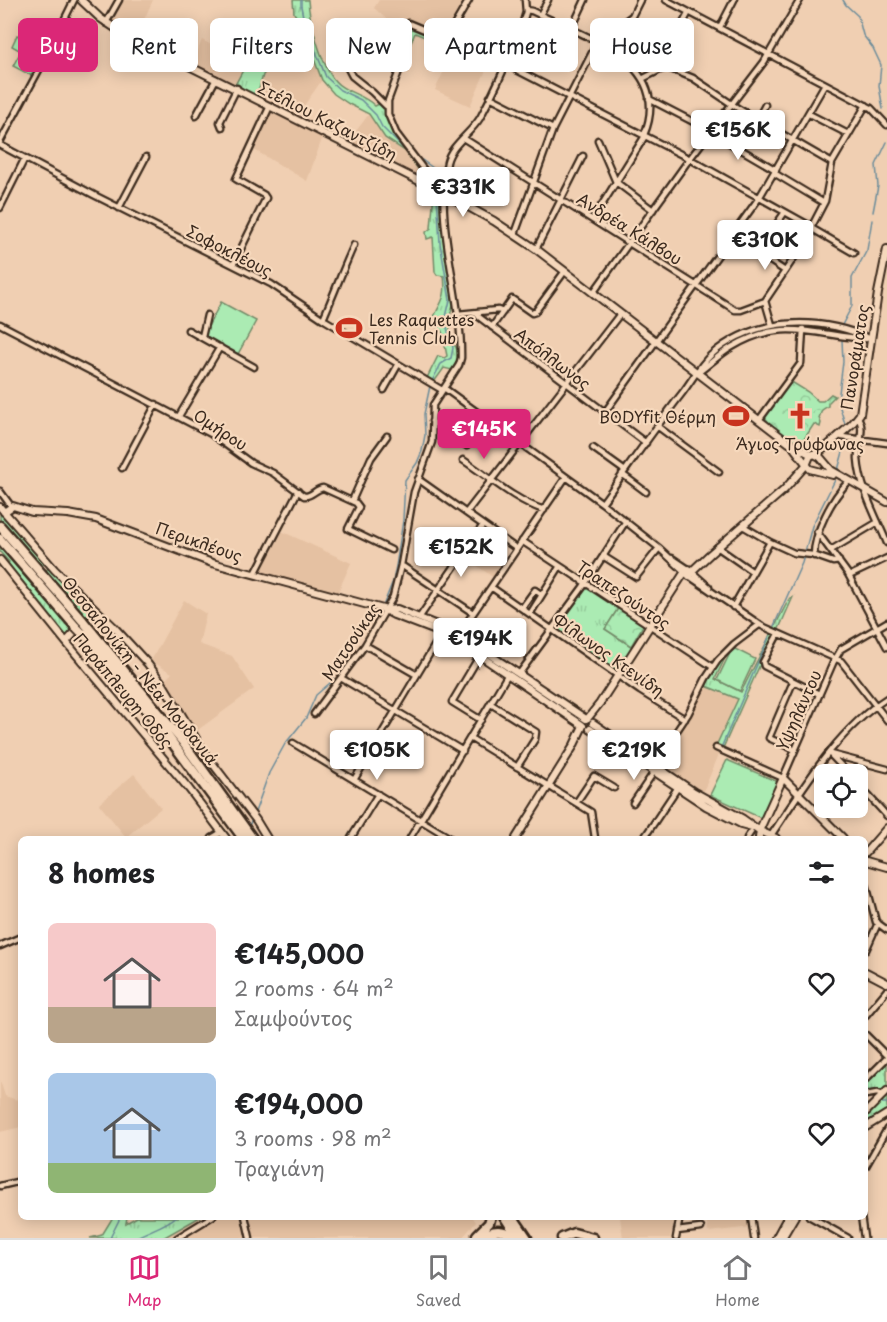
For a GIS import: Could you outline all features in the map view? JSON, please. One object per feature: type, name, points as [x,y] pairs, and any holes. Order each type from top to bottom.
[{"type":"highway","name":"Θεσσαλονίκη - Νέα Μουδανιά","points":[[0,526],[39,571],[200,780],[246,836]]},
{"type":"highway","name":"Θεσσαλονίκη - Νέα Μουδανιά","points":[[0,539],[80,624]]},
{"type":"highway","name":"Θεσσαλονίκη - Νέα Μουδανιά","points":[[89,635],[182,741],[243,826],[247,836]]},
{"type":"highway","points":[[475,1238],[490,1220]]},
{"type":"highway","points":[[506,1220],[517,1238]]},
{"type":"highway","points":[[514,1220],[527,1238]]},
{"type":"highway","points":[[514,1220],[534,1238]]},
{"type":"highway","points":[[480,1238],[496,1230],[517,1238]]},
{"type":"highway","points":[[562,1238],[574,1233],[593,1238]]},
{"type":"highway","points":[[573,1238],[583,1238]]},
{"type":"street","points":[[0,143],[74,0]]},
{"type":"street","name":"Στέλιου Καζαντζίδη","points":[[81,0],[106,23],[445,194],[515,234],[789,443],[807,463]]},
{"type":"street","points":[[106,23],[119,0]]},
{"type":"street","points":[[459,18],[470,0]]},
{"type":"street","name":"Ματσούκας","points":[[523,18],[526,10],[525,0]]},
{"type":"street","points":[[540,15],[548,0]]},
{"type":"street","points":[[577,18],[585,0]]},
{"type":"street","points":[[628,18],[640,0]]},
{"type":"street","points":[[666,0],[866,105],[873,109],[887,125]]},
{"type":"street","points":[[720,27],[734,0]]},
{"type":"street","points":[[593,293],[770,54],[800,0]]},
{"type":"street","points":[[526,10],[546,18]]},
{"type":"street","points":[[686,18],[689,12]]},
{"type":"street","points":[[387,109],[406,52],[400,36],[406,24],[410,23],[424,29]]},
{"type":"street","points":[[515,234],[553,129],[590,56]]},
{"type":"street","points":[[350,72],[376,95],[387,109],[392,127],[424,170],[423,183]]},
{"type":"street","name":"Ματσούκας","points":[[314,714],[365,645],[382,608],[393,597],[414,492],[431,445],[433,405],[461,360],[458,314],[447,238],[445,194],[448,157],[478,120],[501,72]]},
{"type":"street","points":[[521,72],[690,159],[854,254]]},
{"type":"street","points":[[592,219],[644,136],[649,116],[649,99],[642,79],[636,72]]},
{"type":"street","points":[[642,79],[657,72]]},
{"type":"street","points":[[679,72],[693,78],[732,105],[832,163]]},
{"type":"street","points":[[196,116],[216,79]]},
{"type":"street","points":[[605,412],[759,198],[825,84]]},
{"type":"street","points":[[222,127],[220,122],[237,88]]},
{"type":"street","points":[[490,97],[553,129]]},
{"type":"street","points":[[649,99],[711,131],[824,203]]},
{"type":"street","points":[[757,120],[765,105]]},
{"type":"street","points":[[772,325],[765,301],[800,249],[824,203],[832,163],[866,105]]},
{"type":"street","points":[[233,265],[266,198],[236,179],[270,106]]},
{"type":"street","points":[[809,114],[848,134]]},
{"type":"street","name":"Ανδρέα Κάλβου","points":[[463,138],[735,310],[765,301]]},
{"type":"street","points":[[598,140],[616,182],[653,210]]},
{"type":"street","name":"Σοφοκλέους","points":[[0,143],[119,208],[276,287],[323,319],[443,389],[602,503],[760,625],[835,659]]},
{"type":"street","points":[[536,249],[584,156]]},
{"type":"street","points":[[119,208],[146,157]]},
{"type":"street","points":[[0,208],[25,158]]},
{"type":"street","points":[[785,212],[757,252],[785,271]]},
{"type":"street","points":[[323,319],[354,245]]},
{"type":"street","name":"Πανοράματος","points":[[822,460],[858,418],[862,407],[871,339],[887,251]]},
{"type":"street","points":[[492,327],[513,299],[534,313],[565,271]]},
{"type":"street","points":[[458,314],[498,310],[503,312]]},
{"type":"street","name":"Απόλλωνος","points":[[477,313],[492,327],[645,442]]},
{"type":"street","points":[[466,513],[620,314]]},
{"type":"street","points":[[202,338],[207,315]]},
{"type":"street","points":[[602,503],[710,356],[730,341],[772,325],[795,323],[846,330],[871,339]]},
{"type":"street","name":"Ομήρου","points":[[0,324],[223,441],[250,463],[273,474],[298,491]]},
{"type":"street","points":[[697,374],[718,356],[743,341],[773,331],[803,329],[871,339]]},
{"type":"street","points":[[759,420],[801,363],[803,329]]},
{"type":"street","points":[[188,330],[254,367]]},
{"type":"street","points":[[179,417],[220,347]]},
{"type":"street","points":[[384,390],[398,364]]},
{"type":"street","points":[[122,468],[156,404]]},
{"type":"street","points":[[858,418],[862,424],[858,459],[864,488],[887,543]]},
{"type":"street","points":[[432,421],[467,446]]},
{"type":"street","points":[[657,426],[719,472]]},
{"type":"street","name":"Πανοράματος","points":[[813,454],[825,448],[847,430]]},
{"type":"street","points":[[352,501],[370,459],[387,436]]},
{"type":"street","points":[[842,437],[887,442]]},
{"type":"street","name":"Στέλιου Καζαντζίδη","points":[[789,443],[813,454]]},
{"type":"street","points":[[593,448],[646,492]]},
{"type":"street","points":[[784,490],[813,454],[819,456],[837,476],[839,493]]},
{"type":"street","points":[[463,460],[504,489],[530,505],[544,510]]},
{"type":"street","points":[[517,836],[649,625],[689,572],[784,490],[822,466],[822,460]]},
{"type":"street","points":[[807,463],[809,468],[849,481],[886,501]]},
{"type":"street","points":[[459,634],[567,477]]},
{"type":"street","points":[[418,479],[517,549]]},
{"type":"street","points":[[814,556],[818,532],[839,493],[849,481]]},
{"type":"street","points":[[255,574],[298,491],[308,496],[317,489],[323,488],[359,505],[348,529],[392,550]]},
{"type":"street","points":[[0,491],[11,506],[2,509]]},
{"type":"street","name":"Περικλέους","points":[[11,506],[32,512],[92,518],[213,563],[382,608]]},
{"type":"street","name":"Παράπλευρη Οδός","points":[[2,509],[49,563],[132,647],[164,684],[206,755],[266,836]]},
{"type":"street","points":[[519,674],[586,583],[626,521]]},
{"type":"street","points":[[831,550],[878,522]]},
{"type":"street","points":[[419,618],[483,525]]},
{"type":"street","points":[[743,525],[770,542],[800,555],[814,556],[832,562],[839,561]]},
{"type":"street","points":[[818,532],[849,576],[887,647]]},
{"type":"street","name":"Τραπεζούντος","points":[[522,541],[713,667]]},
{"type":"street","points":[[733,606],[770,542]]},
{"type":"street","points":[[717,547],[753,572]]},
{"type":"street","points":[[603,556],[636,577],[659,548]]},
{"type":"street","points":[[849,576],[887,558]]},
{"type":"street","name":"Παράπλευρη Οδός","points":[[0,560],[189,789],[224,836]]},
{"type":"street","points":[[39,571],[49,563]]},
{"type":"street","points":[[401,565],[473,613]]},
{"type":"street","points":[[530,614],[560,566]]},
{"type":"street","name":"Φίλωνος Κτενίδη","points":[[491,587],[685,720]]},
{"type":"street","points":[[522,608],[535,590],[542,595]]},
{"type":"street","points":[[382,608],[397,609],[459,634],[588,724]]},
{"type":"street","points":[[382,608],[394,615],[454,638],[654,768],[742,819],[758,836]]},
{"type":"street","points":[[66,642],[100,614]]},
{"type":"street","name":"Υψηλάντου","points":[[758,836],[819,694],[841,649],[887,622]]},
{"type":"street","points":[[633,803],[685,720],[713,667],[734,644],[760,625]]},
{"type":"street","points":[[354,780],[442,633]]},
{"type":"street","points":[[777,634],[763,664],[766,668],[819,694]]},
{"type":"street","points":[[365,645],[417,675]]},
{"type":"street","points":[[480,655],[452,702],[481,720]]},
{"type":"street","points":[[835,659],[842,662],[887,720]]},
{"type":"street","points":[[411,836],[508,674]]},
{"type":"street","points":[[340,678],[463,751]]},
{"type":"street","points":[[793,682],[769,738],[795,750]]},
{"type":"street","points":[[774,836],[800,794],[856,721],[887,698]]},
{"type":"street","points":[[491,704],[536,732],[535,739],[518,767]]},
{"type":"street","points":[[470,738],[591,812],[595,836]]},
{"type":"street","points":[[293,743],[447,836]]},
{"type":"street","points":[[716,748],[783,778],[841,836]]},
{"type":"street","points":[[830,754],[887,769]]},
{"type":"street","points":[[830,754],[840,764]]},
{"type":"street","points":[[654,768],[706,806],[750,828]]},
{"type":"street","points":[[576,803],[593,776],[614,788]]},
{"type":"street","points":[[189,789],[200,780]]},
{"type":"street","points":[[645,836],[678,787]]},
{"type":"street","points":[[352,836],[378,794]]},
{"type":"street","points":[[868,795],[887,816]]},
{"type":"street","points":[[748,836],[750,828]]},
{"type":"street","points":[[868,850],[887,828]]},
{"type":"street","points":[[868,862],[887,867]]},
{"type":"street","points":[[868,891],[878,923],[887,930]]},
{"type":"street","points":[[868,908],[873,909]]},
{"type":"street","points":[[868,946],[878,923]]},
{"type":"street","points":[[0,946],[18,938]]},
{"type":"street","points":[[868,973],[887,982]]},
{"type":"street","points":[[868,1013],[887,990]]},
{"type":"street","points":[[868,1037],[887,1057],[868,1077]]},
{"type":"street","points":[[868,1095],[878,1093],[883,1095],[868,1109]]},
{"type":"street","points":[[868,1126],[887,1114]]},
{"type":"street","points":[[868,1162],[887,1128],[878,1120]]},
{"type":"street","points":[[880,1141],[887,1140]]},
{"type":"street","points":[[0,1186],[18,1182]]},
{"type":"street","points":[[177,1238],[206,1220]]},
{"type":"street","points":[[246,1220],[250,1238]]},
{"type":"street","points":[[676,1238],[679,1220]]},
{"type":"street","points":[[752,1220],[754,1238]]},
{"type":"street","points":[[776,1238],[786,1220]]},
{"type":"street","points":[[782,1238],[793,1220]]},
{"type":"street","points":[[816,1220],[848,1238]]},
{"type":"street","points":[[862,1220],[864,1238]]},
{"type":"street","points":[[677,1231],[701,1228]]},
{"type":"shaded area","points":[[122,0],[153,0],[145,18],[112,18]]},
{"type":"shaded area","points":[[379,0],[468,0],[458,18],[424,18],[424,28],[412,22],[412,18],[385,18],[374,8]]},
{"type":"shaded area","points":[[202,40],[210,44],[210,72],[198,66],[198,50]]},
{"type":"shaded area","points":[[314,59],[322,80],[296,117],[210,72],[314,72]]},
{"type":"shaded area","points":[[443,72],[485,72],[470,106],[435,90]]},
{"type":"shaded area","points":[[270,109],[323,136],[307,181],[251,148]]},
{"type":"shaded area","points":[[369,114],[385,138],[405,151],[421,172],[422,179],[347,143]]},
{"type":"shaded area","points":[[279,530],[351,563],[337,594],[261,573],[260,569]]},
{"type":"shaded area","points":[[487,548],[505,561],[494,578],[476,565]]},
{"type":"shaded area","points":[[184,600],[206,614],[199,644],[232,656],[254,689],[195,732],[165,680],[172,673],[151,661]]},
{"type":"shaded area","points":[[706,686],[738,699],[715,749],[720,752],[703,792],[659,764],[692,714]]},
{"type":"shaded area","points":[[134,774],[161,808],[125,836],[99,804]]},
{"type":"shaded area","points":[[0,1080],[5,1096],[18,1099],[18,1128],[0,1132]]},
{"type":"shaded area","points":[[193,1220],[475,1220],[476,1222],[462,1238],[163,1238]]},
{"type":"shaded area","points":[[621,1220],[675,1220],[670,1238],[623,1238]]},
{"type":"shaded area","points":[[706,1220],[751,1220],[752,1227],[708,1232]]},
{"type":"green space","points":[[293,0],[308,0],[311,18],[295,18]]},
{"type":"green space","points":[[412,27],[424,32],[424,37],[415,33],[412,40]]},
{"type":"green space","points":[[314,30],[326,72],[329,72],[339,85],[375,106],[381,103],[386,110],[390,127],[423,171],[423,176],[405,151],[385,138],[369,114],[334,94],[322,80],[314,59]]},
{"type":"green space","points":[[17,35],[18,49],[12,46]]},
{"type":"green space","points":[[18,57],[18,69],[13,66]]},
{"type":"green space","points":[[24,72],[37,72],[34,77]]},
{"type":"green space","points":[[242,72],[265,72],[257,96],[235,85]]},
{"type":"green space","points":[[434,191],[443,196],[453,305],[450,329],[457,356],[452,370],[444,368],[434,382],[427,378],[438,356],[444,358],[447,356],[442,331],[432,321],[445,290],[444,276],[437,275],[435,272],[433,237],[427,239],[426,232],[431,228]]},
{"type":"green space","points":[[221,302],[256,321],[238,354],[203,336]]},
{"type":"green space","points":[[790,381],[818,401],[823,401],[831,394],[835,396],[822,410],[819,418],[820,427],[814,424],[799,447],[771,425],[763,415]]},
{"type":"green space","points":[[0,512],[40,557],[43,565],[39,564],[0,520]]},
{"type":"green space","points":[[0,547],[75,632],[66,640],[7,564],[9,562],[0,552]]},
{"type":"green space","points":[[48,568],[95,613],[89,619],[46,571]]},
{"type":"green space","points":[[587,585],[619,607],[605,629],[632,647],[616,672],[554,629]]},
{"type":"green space","points":[[793,597],[778,631],[769,644],[723,748],[716,746],[738,699],[706,686],[714,669],[728,652],[715,679],[741,692],[789,599]]},
{"type":"green space","points":[[619,607],[644,624],[631,646],[605,629]]},
{"type":"green space","points":[[735,649],[755,659],[740,691],[717,680],[730,653]]},
{"type":"green space","points":[[727,760],[778,782],[761,818],[710,795]]},
{"type":"green space","points":[[887,1062],[887,1085],[882,1090],[868,1092],[868,1081]]},
{"type":"green space","points":[[887,1094],[887,1110],[868,1122],[868,1114]]},
{"type":"green space","points":[[111,1220],[126,1220],[126,1223],[132,1220],[195,1220],[163,1238],[90,1238],[102,1235]]},
{"type":"waterway","points":[[301,0],[304,22],[326,77],[340,90],[361,100],[376,115],[382,127],[402,147]]},
{"type":"waterway","points":[[843,0],[858,16],[863,35],[873,48],[881,65],[879,86],[883,109]]},
{"type":"waterway","points":[[873,212],[878,186],[876,165],[887,142]]},
{"type":"waterway","points":[[422,160],[433,168],[436,186]]},
{"type":"waterway","points":[[432,381],[441,364],[451,358],[453,348],[445,321],[450,300],[440,243],[437,196]]},
{"type":"waterway","points":[[842,325],[852,306],[852,278],[867,250],[872,220]]},
{"type":"waterway","points":[[842,340],[843,362],[838,401],[845,424]]},
{"type":"waterway","points":[[383,606],[396,566],[403,520],[405,480],[422,451],[425,435],[424,414],[430,386]]},
{"type":"waterway","points":[[838,470],[846,441]]},
{"type":"waterway","points":[[773,628],[802,563],[812,526],[835,480]]},
{"type":"waterway","points":[[254,815],[269,773],[285,744],[306,718],[316,695],[330,683],[341,661],[351,651],[360,626],[371,620],[381,610]]},
{"type":"waterway","points":[[721,748],[771,632]]},
{"type":"waterway","points":[[249,826],[252,819]]},
{"type":"waterway","points":[[879,1103],[887,1103]]},
{"type":"waterway","points":[[110,1238],[119,1220]]},
{"type":"waterway","points":[[135,1238],[171,1220]]},
{"type":"place","name":"Les Raquettes Tennis Club","points":[[349,328]]},
{"type":"place","name":"BODYfit Θέρμη","points":[[736,416]]},
{"type":"place","name":"Άγιος Τρύφωνας","points":[[800,416]]}]
